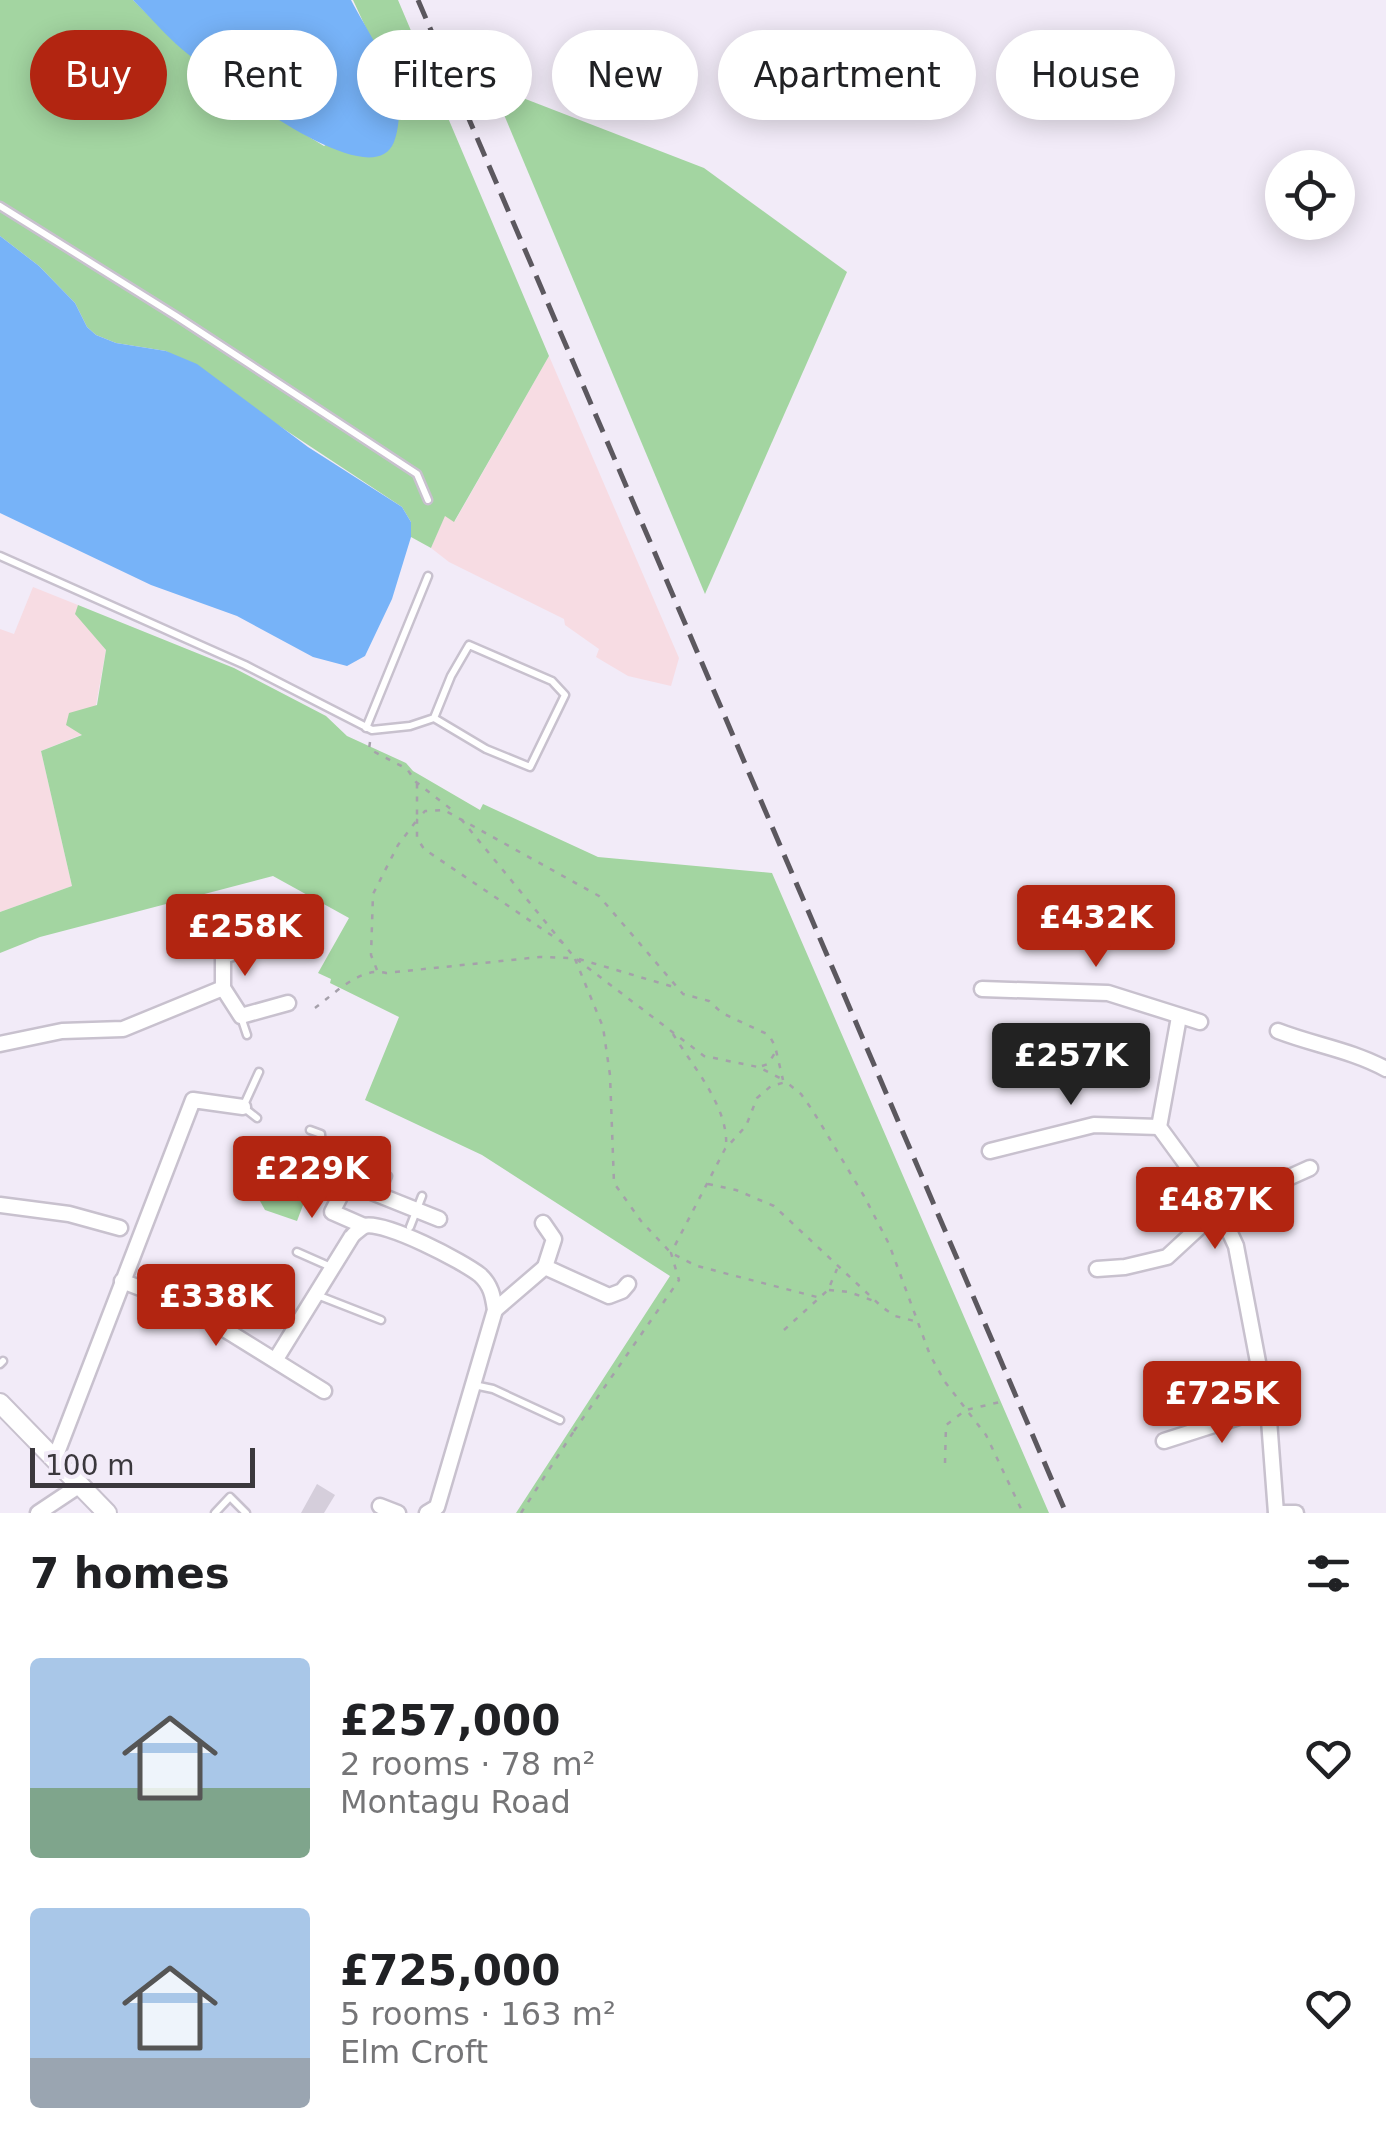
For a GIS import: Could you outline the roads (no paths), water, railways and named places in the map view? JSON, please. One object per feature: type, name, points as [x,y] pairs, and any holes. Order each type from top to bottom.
[{"type":"main road","points":[[0,1403],[107,1513]]},
{"type":"street","points":[[276,939],[223,956],[223,988],[241,1016],[288,1003]]},
{"type":"street","points":[[0,1044],[62,1031],[122,1029],[223,988]]},
{"type":"street","points":[[982,989],[1108,993],[1200,1022]]},
{"type":"street","points":[[1179,1017],[1159,1127],[1219,1209],[1236,1246],[1266,1408],[1276,1513],[1296,1513]]},
{"type":"street","points":[[1278,1032],[1360,1054],[1386,1069]]},
{"type":"street","points":[[55,1458],[193,1100],[242,1107]]},
{"type":"street","points":[[990,1152],[1094,1125],[1159,1127]]},
{"type":"street","points":[[1098,1269],[1166,1257],[1219,1209],[1310,1168]]},
{"type":"street","points":[[313,1172],[379,1196],[419,1203],[442,1212]]},
{"type":"street","points":[[347,1183],[332,1212],[364,1226],[381,1226],[432,1248],[479,1274],[492,1290],[495,1310],[438,1511]]},
{"type":"street","points":[[0,1204],[69,1214],[120,1228]]},
{"type":"street","points":[[495,1310],[545,1267],[554,1238],[543,1223]]},
{"type":"street","points":[[276,1359],[352,1236],[364,1226]]},
{"type":"street","points":[[545,1267],[610,1296],[622,1292],[628,1284]]},
{"type":"street","points":[[122,1281],[187,1306],[324,1391]]},
{"type":"street","points":[[1164,1441],[1266,1408]]},
{"type":"street","points":[[38,1513],[80,1485]]},
{"type":"street","points":[[377,1510],[398,1513]]},
{"type":"lane","points":[[0,206],[417,474],[428,500]]},
{"type":"lane","points":[[0,556],[245,665],[369,729],[410,726],[434,718],[486,749],[530,767],[565,695],[552,681],[469,645],[434,718]]},
{"type":"lane","points":[[369,729],[428,576]]},
{"type":"lane","points":[[218,938],[223,956]]},
{"type":"lane","points":[[241,1016],[248,1035]]},
{"type":"lane","points":[[257,1118],[242,1107],[259,1072]]},
{"type":"lane","points":[[310,1130],[321,1134],[322,1150],[313,1172]]},
{"type":"lane","points":[[347,1183],[355,1165]]},
{"type":"lane","points":[[379,1196],[388,1176]]},
{"type":"lane","points":[[410,1227],[419,1203]]},
{"type":"lane","points":[[297,1252],[332,1267]]},
{"type":"lane","points":[[316,1295],[381,1320]]},
{"type":"lane","points":[[473,1384],[493,1389],[560,1420]]},
{"type":"lane","points":[[215,1513],[230,1497],[246,1513]]},
{"type":"water","points":[[133,0],[351,0],[368,30],[357,30],[357,120],[398,120],[394,142],[379,156],[354,156],[322,144],[279,120],[337,120],[337,30],[187,30],[187,53],[167,36],[167,30],[161,30]]},
{"type":"water","points":[[0,236],[39,266],[75,303],[87,327],[96,335],[116,343],[166,351],[197,364],[308,447],[402,507],[411,522],[411,537],[392,599],[365,656],[347,666],[313,657],[237,616],[151,585],[0,513]]},
{"type":"railway","points":[[418,0],[1066,1513]]}]
